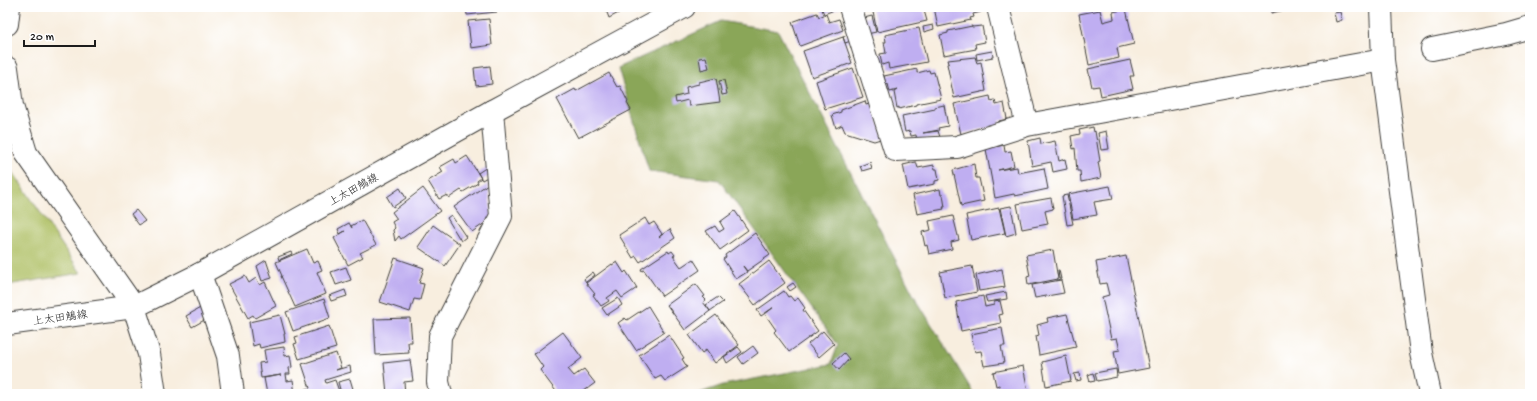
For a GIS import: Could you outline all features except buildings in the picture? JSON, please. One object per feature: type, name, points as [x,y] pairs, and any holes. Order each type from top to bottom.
[{"type":"street","points":[[7,24],[9,7]]},
{"type":"street","name":"上太田鵤線","points":[[7,324],[134,307],[200,274],[492,111],[684,7]]},
{"type":"street","points":[[850,7],[895,150],[957,147],[1026,125],[1383,60]]},
{"type":"street","points":[[998,7],[1026,125]]},
{"type":"street","points":[[1381,7],[1383,60],[1421,353],[1430,394]]},
{"type":"street","points":[[1432,49],[1506,34],[1530,27]]},
{"type":"street","points":[[7,68],[12,106],[26,153],[134,307],[149,354],[156,394]]},
{"type":"street","points":[[442,394],[438,382],[440,336],[501,216],[492,111]]},
{"type":"street","points":[[200,274],[228,356],[233,394]]},
{"type":"green space","points":[[721,21],[778,31],[913,294],[974,394],[697,394],[723,385],[831,364],[838,345],[719,180],[649,171],[618,68]]},
{"type":"green space","points":[[7,163],[81,273],[7,285]]}]
